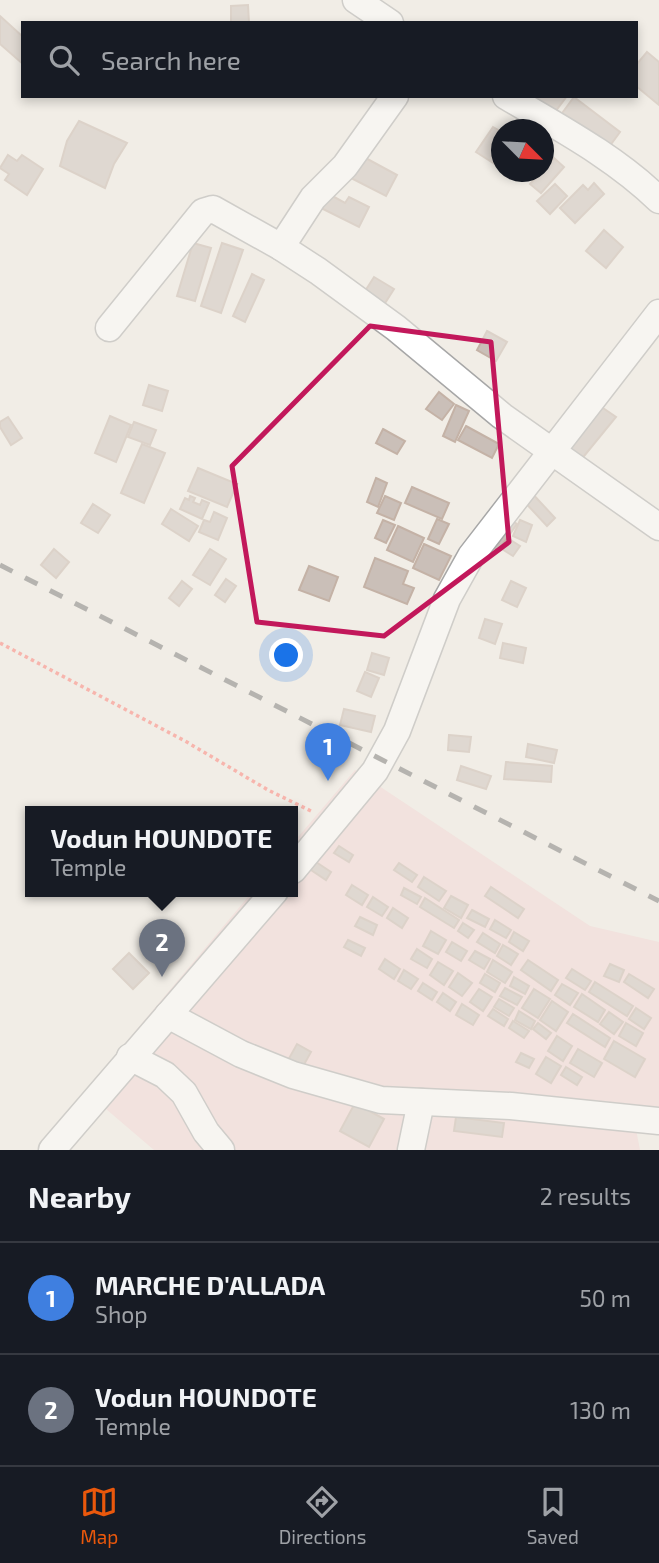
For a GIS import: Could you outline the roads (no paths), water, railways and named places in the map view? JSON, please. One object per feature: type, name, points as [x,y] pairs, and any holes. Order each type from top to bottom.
[{"type":"street","points":[[356,0],[387,21]]},
{"type":"street","points":[[281,247],[313,198],[345,166],[394,98]]},
{"type":"street","points":[[509,98],[633,176],[659,200]]},
{"type":"street","points":[[109,328],[203,212],[213,209],[318,271],[396,328],[502,416],[659,527]]},
{"type":"street","points":[[298,864],[375,771],[391,741],[447,599],[471,556],[659,313]]},
{"type":"street","points":[[52,1150],[270,897]]},
{"type":"street","points":[[167,1014],[241,1054],[293,1075],[381,1100],[510,1106],[659,1121]]},
{"type":"street","points":[[130,1057],[165,1075],[184,1093],[206,1132],[221,1150]]},
{"type":"street","points":[[411,1150],[421,1102]]},
{"type":"railway","points":[[0,565],[659,901]]},
{"type":"place","name":"MARCHE D'ALLADA","points":[[328,781]]},
{"type":"place","name":"Vodun HOUNDOTE","points":[[162,977]]}]
